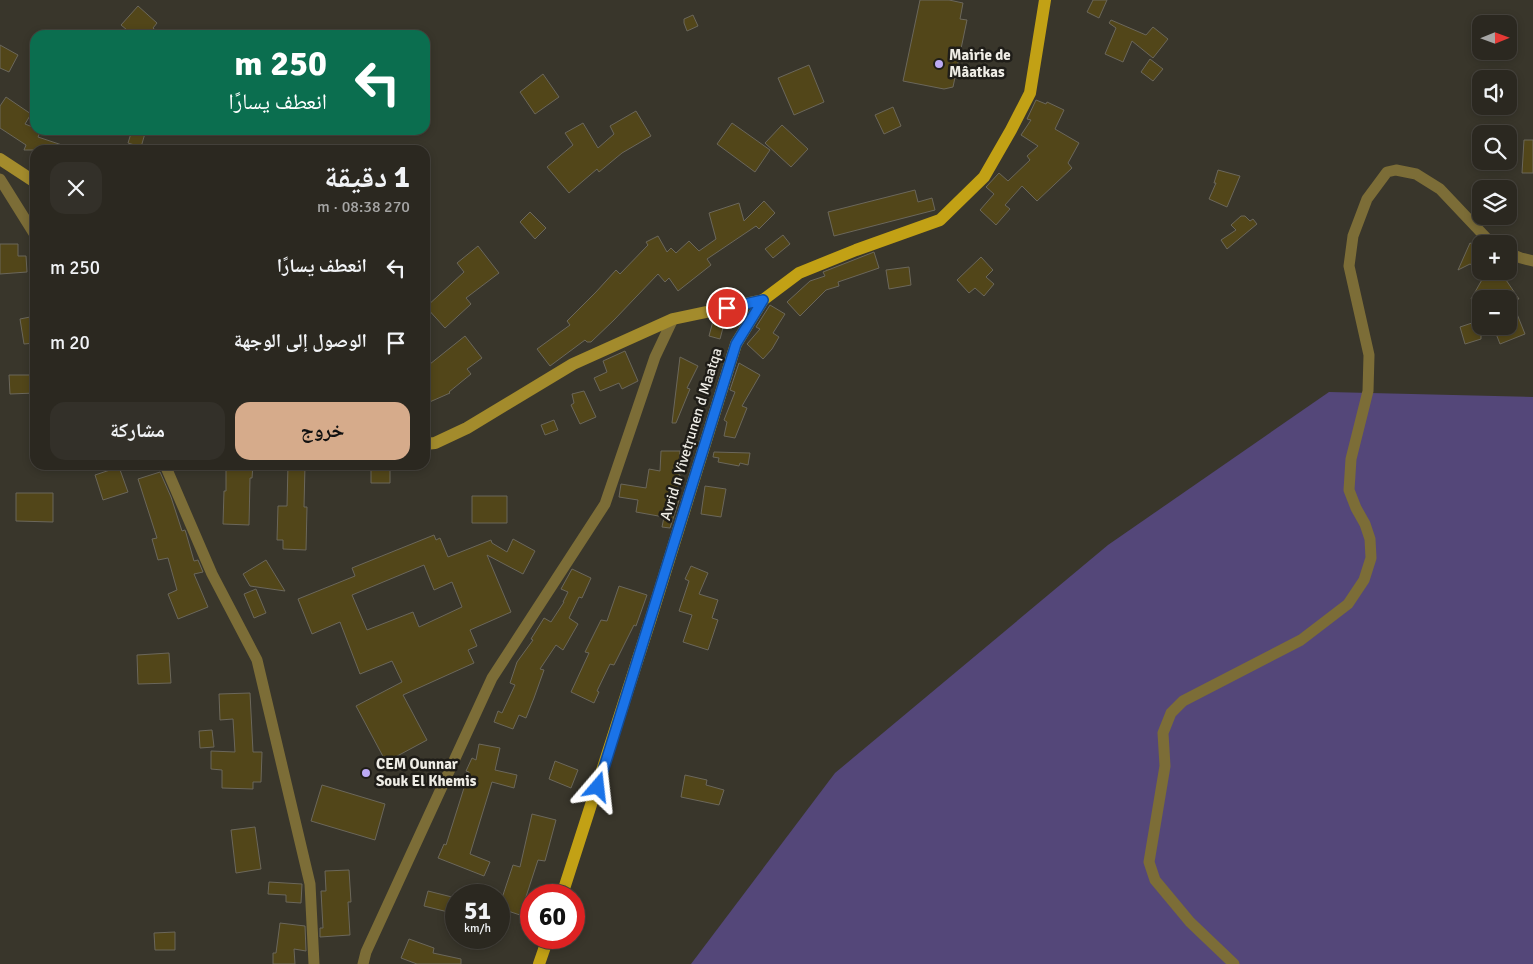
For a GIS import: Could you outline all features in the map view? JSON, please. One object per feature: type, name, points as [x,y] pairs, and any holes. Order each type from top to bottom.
[{"type":"main road","name":"Avrid n Yivetṛunen d Maatqa","points":[[566,884],[736,344],[763,300],[799,273],[940,220],[984,177],[1012,130],[1030,93],[1045,0]]},
{"type":"main road","points":[[539,964],[544,949]]},
{"type":"street","points":[[0,159],[30,179]]},
{"type":"street","points":[[1234,964],[1190,922],[1155,880],[1149,862],[1165,766],[1163,733],[1171,713],[1183,701],[1301,640],[1348,604],[1364,580],[1371,558],[1370,539],[1349,490],[1351,459],[1368,391],[1369,355],[1349,266],[1353,236],[1367,199],[1387,172],[1396,170],[1416,174],[1440,189],[1483,235]]},
{"type":"street","points":[[0,179],[30,227]]},
{"type":"street","points":[[1517,256],[1533,261]]},
{"type":"street","points":[[430,443],[467,428],[573,364],[673,319],[763,300]]},
{"type":"street","points":[[363,964],[370,943],[492,678],[606,504],[655,357],[673,319]]},
{"type":"street","points":[[167,470],[212,574],[256,660],[310,884],[314,964]]},
{"type":"shaded area","points":[[1329,392],[1533,397],[1533,964],[691,964],[835,773],[1108,545]]},
{"type":"building","points":[[920,0],[949,0],[963,3],[960,19],[967,20],[953,87],[944,89],[903,81]]},
{"type":"building","points":[[1093,0],[1107,0],[1099,18],[1087,12]]},
{"type":"building","points":[[138,6],[157,23],[153,28],[155,30],[127,30],[121,25]]},
{"type":"building","points":[[693,15],[698,26],[687,31],[684,19]]},
{"type":"building","points":[[1111,20],[1146,35],[1153,27],[1168,39],[1153,58],[1132,41],[1123,62],[1105,54],[1116,28],[1109,23]]},
{"type":"building","points":[[0,45],[18,55],[9,72],[0,68]]},
{"type":"building","points":[[1150,59],[1163,69],[1153,81],[1141,72]]},
{"type":"building","points":[[809,65],[824,102],[794,115],[778,78]]},
{"type":"building","points":[[543,74],[559,97],[535,114],[520,92]]},
{"type":"building","points":[[6,97],[30,113],[25,124],[30,126],[30,135],[39,135],[38,137],[62,145],[30,145],[30,150],[24,150],[26,145],[0,128],[0,106]]},
{"type":"building","points":[[1036,100],[1046,104],[1047,102],[1064,110],[1055,129],[1079,143],[1068,163],[1072,168],[1037,201],[1022,186],[1005,205],[1010,209],[996,225],[980,210],[994,194],[986,187],[999,173],[1008,181],[1030,160],[1027,156],[1038,146],[1021,135],[1031,120],[1027,119]]},
{"type":"building","points":[[893,107],[901,126],[884,134],[875,115]]},
{"type":"building","points":[[636,111],[651,136],[622,153],[599,172],[597,169],[569,193],[547,167],[573,145],[565,133],[583,123],[598,148],[614,134],[610,126]]},
{"type":"building","points":[[732,123],[770,150],[755,172],[717,144]]},
{"type":"building","points":[[782,125],[808,149],[791,167],[765,143]]},
{"type":"building","points":[[130,135],[145,135],[142,145],[128,143]]},
{"type":"building","points":[[1524,140],[1533,140],[1533,173],[1522,173]]},
{"type":"building","points":[[1218,170],[1240,176],[1227,207],[1209,199],[1216,183],[1214,183]]},
{"type":"building","points":[[915,190],[918,202],[932,198],[935,210],[834,236],[828,212]]},
{"type":"building","points":[[764,201],[775,213],[759,229],[756,226],[707,259],[711,265],[678,291],[669,278],[665,282],[658,274],[591,342],[585,340],[550,366],[537,349],[570,325],[567,321],[616,270],[620,274],[648,245],[646,242],[658,236],[667,252],[671,248],[676,253],[689,241],[699,251],[716,239],[709,213],[739,203],[744,221]]},
{"type":"building","points":[[530,212],[546,228],[535,239],[520,222]]},
{"type":"building","points":[[1241,216],[1245,216],[1250,221],[1253,219],[1257,224],[1227,249],[1221,240],[1236,230],[1231,225]]},
{"type":"building","points":[[783,235],[790,244],[773,258],[765,249]]},
{"type":"building","points":[[1470,243],[1472,244],[1472,265],[1470,264],[1458,270]]},
{"type":"building","points":[[0,244],[18,244],[18,256],[26,256],[27,272],[0,274]]},
{"type":"building","points":[[478,246],[499,273],[466,298],[471,304],[445,328],[430,311],[430,303],[464,272],[457,263]]},
{"type":"building","points":[[874,252],[879,268],[838,282],[839,286],[826,290],[800,316],[787,302],[810,281],[825,276],[823,272]]},
{"type":"building","points":[[981,257],[993,270],[986,277],[994,284],[984,296],[975,288],[969,293],[957,280]]},
{"type":"building","points":[[909,267],[911,285],[889,289],[886,270]]},
{"type":"building","points":[[1482,280],[1506,280],[1513,290],[1476,290]]},
{"type":"building","points":[[770,305],[785,314],[773,333],[779,337],[763,359],[747,344],[760,329],[756,327]]},
{"type":"building","points":[[1517,314],[1525,334],[1500,344],[1496,335],[1517,335]]},
{"type":"building","points":[[30,317],[30,343],[24,344],[20,319]]},
{"type":"building","points":[[713,321],[724,324],[720,339],[709,336]]},
{"type":"building","points":[[1472,323],[1472,335],[1481,335],[1481,339],[1465,344],[1460,327]]},
{"type":"building","points":[[465,336],[482,358],[467,369],[471,374],[450,393],[430,402],[430,364]]},
{"type":"building","points":[[625,351],[638,381],[622,389],[619,383],[600,391],[594,378],[607,372],[603,361]]},
{"type":"building","points":[[680,357],[698,366],[687,388],[690,389],[676,423],[672,423]]},
{"type":"building","points":[[739,363],[760,375],[742,406],[747,408],[735,438],[724,436],[727,422],[724,420],[735,392],[730,390]]},
{"type":"building","points":[[9,375],[30,375],[30,393],[10,394]]},
{"type":"building","points":[[584,391],[596,417],[580,424],[571,405],[574,403],[572,394]]},
{"type":"building","points":[[554,420],[558,430],[545,435],[541,425]]},
{"type":"building","points":[[661,451],[680,451],[680,475],[676,499],[679,500],[670,528],[662,527],[664,517],[636,512],[638,500],[619,497],[621,484],[646,488],[649,469],[660,471]]},
{"type":"building","points":[[714,452],[750,453],[748,465],[740,463],[739,466],[718,462],[719,458],[713,457]]},
{"type":"building","points":[[110,470],[120,470],[128,492],[103,500],[95,475]]},
{"type":"building","points":[[226,470],[253,470],[252,478],[250,478],[249,525],[223,524],[224,491],[226,491]]},
{"type":"building","points":[[288,470],[305,470],[304,507],[307,507],[306,550],[283,549],[283,540],[277,540],[278,506],[287,506]]},
{"type":"building","points":[[371,470],[390,470],[390,483],[371,483]]},
{"type":"building","points":[[160,472],[171,497],[182,531],[185,530],[194,561],[198,560],[203,572],[194,574],[208,607],[178,619],[168,594],[177,590],[168,558],[158,560],[152,539],[157,538],[138,479]]},
{"type":"building","points":[[705,486],[726,489],[721,517],[701,514]]},
{"type":"building","points":[[16,493],[53,493],[53,522],[16,521]]},
{"type":"building","points":[[472,496],[507,496],[507,523],[472,523]]},
{"type":"building","points":[[434,535],[436,540],[440,538],[448,557],[491,540],[492,543],[507,552],[513,539],[535,551],[523,574],[487,555],[511,612],[470,630],[477,646],[468,650],[474,663],[403,695],[427,740],[386,762],[356,706],[402,682],[392,661],[360,674],[340,622],[312,634],[298,599],[355,576],[352,568]],"holes":[[[424,565],[434,590],[452,582],[462,607],[419,627],[413,612],[367,630],[352,595]]]},
{"type":"building","points":[[266,560],[285,591],[250,586],[243,574]]},
{"type":"building","points":[[691,566],[708,573],[699,594],[718,600],[712,618],[718,620],[708,650],[683,642],[692,615],[679,611],[689,581],[685,579]]},
{"type":"building","points":[[572,569],[591,578],[582,598],[579,597],[569,618],[578,624],[563,650],[556,645],[540,669],[544,670],[526,718],[519,715],[513,729],[494,722],[498,711],[502,713],[515,685],[510,683],[517,662],[533,640],[531,639],[544,618],[551,622],[564,602],[568,592],[561,589]]},
{"type":"building","points":[[619,586],[647,595],[636,626],[634,625],[614,665],[610,664],[597,691],[599,692],[594,703],[571,692],[589,653],[585,652],[601,620],[607,621]]},
{"type":"building","points":[[256,589],[266,613],[254,618],[244,594]]},
{"type":"building","points":[[169,653],[171,683],[138,684],[137,655]]},
{"type":"building","points":[[250,693],[253,752],[262,752],[261,782],[253,782],[253,789],[222,788],[222,770],[211,769],[211,751],[235,752],[233,719],[220,720],[219,694]]},
{"type":"building","points":[[212,730],[214,747],[200,748],[199,731]]},
{"type":"building","points":[[479,744],[500,748],[495,770],[517,775],[514,788],[492,782],[470,854],[490,862],[484,876],[438,858],[444,844],[446,845],[469,772],[466,771],[472,758],[476,760]]},
{"type":"building","points":[[555,761],[578,770],[571,788],[549,779]]},
{"type":"building","points":[[685,775],[707,780],[706,785],[724,790],[719,805],[681,797]]},
{"type":"building","points":[[322,785],[385,804],[375,840],[311,821]]},
{"type":"building","points":[[532,814],[556,820],[545,861],[538,860],[530,884],[520,884],[520,915],[510,912],[510,884],[507,884],[513,865],[520,867]]},
{"type":"building","points":[[255,827],[261,869],[236,873],[231,830]]},
{"type":"building","points":[[349,870],[351,902],[348,902],[350,935],[320,937],[320,928],[323,928],[321,891],[326,891],[325,871]]},
{"type":"building","points":[[269,882],[302,884],[301,903],[286,902],[286,895],[268,894]]},
{"type":"building","points":[[428,891],[445,895],[445,911],[424,906]]},
{"type":"building","points":[[280,923],[305,926],[306,951],[294,949],[295,964],[273,964],[273,953],[276,953]]},
{"type":"building","points":[[175,932],[175,950],[155,950],[154,933]]},
{"type":"building","points":[[409,939],[434,948],[433,953],[461,959],[461,964],[417,964],[401,958]]},
{"type":"place","name":"Mairie de Mâatkas","points":[[939,64]]},
{"type":"place","name":"CEM Ounnar Souk El Khemis","points":[[366,773]]},
{"type":"route","points":[[598,787],[736,344],[763,300],[727,308]]}]
